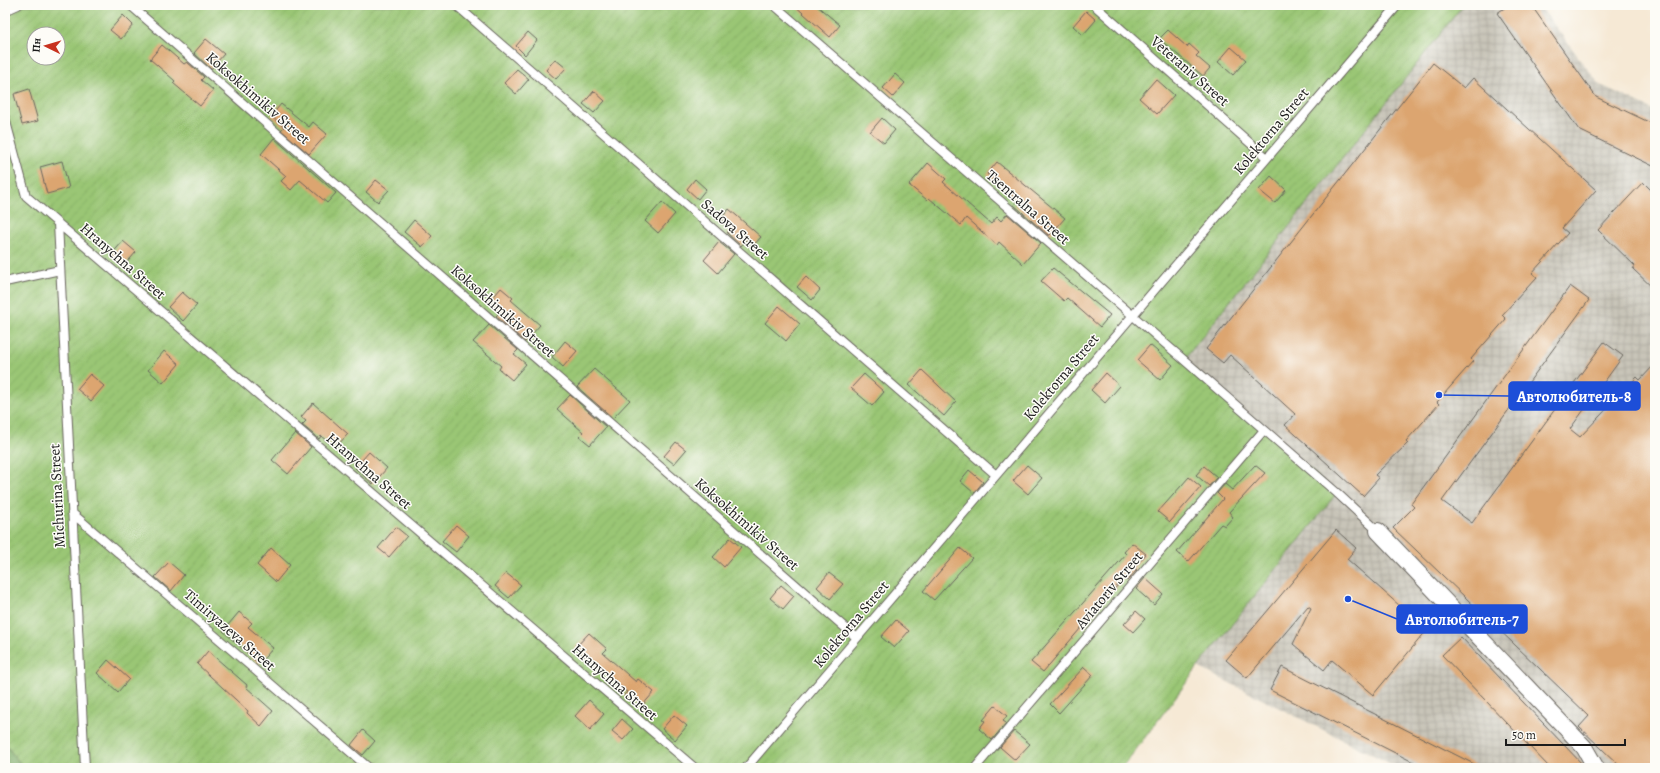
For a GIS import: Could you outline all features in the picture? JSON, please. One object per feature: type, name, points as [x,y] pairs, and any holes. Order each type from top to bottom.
[{"type":"street","points":[[1378,531],[1584,747],[1596,768]]},
{"type":"lane","points":[[5,11],[18,5]]},
{"type":"lane","name":"Koksokhimikiv Street","points":[[130,5],[857,638]]},
{"type":"lane","name":"Sadova Street","points":[[456,5],[996,475]]},
{"type":"lane","name":"Tsentralna Street","points":[[774,5],[1264,430],[1378,531]]},
{"type":"lane","name":"Veteraniv Street","points":[[1094,5],[1267,158]]},
{"type":"lane","name":"Kolektorna Street","points":[[746,768],[1398,5]]},
{"type":"lane","name":"Hranychna Street","points":[[5,118],[26,196],[694,768]]},
{"type":"lane","name":"Michurina Street","points":[[58,223],[85,768]]},
{"type":"lane","points":[[5,282],[60,270]]},
{"type":"lane","name":"Aviatoriv Street","points":[[975,768],[1264,430]]},
{"type":"lane","name":"Timiryazeva Street","points":[[72,513],[370,768]]},
{"type":"shaded area","points":[[1463,5],[1539,5],[1599,84],[1655,111],[1655,768],[1399,768],[1198,667],[1337,493],[1184,360]]},
{"type":"green space","points":[[18,5],[1463,5],[1184,360],[1337,493],[1198,667],[1122,768],[24,768],[5,744],[5,11]]},
{"type":"green space","points":[[5,744],[24,768],[5,768]]},
{"type":"building","points":[[794,5],[816,5],[840,25],[830,37]]},
{"type":"building","points":[[1509,5],[1531,5],[1596,97],[1655,125],[1655,167],[1579,130],[1497,13]]},
{"type":"building","points":[[1086,11],[1096,20],[1083,35],[1073,26]]},
{"type":"building","points":[[123,15],[133,25],[121,39],[110,30]]},
{"type":"building","points":[[1168,30],[1187,47],[1189,44],[1199,53],[1196,56],[1210,68],[1203,76],[1159,39]]},
{"type":"building","points":[[528,32],[537,40],[525,55],[516,46]]},
{"type":"building","points":[[206,39],[224,54],[211,69],[194,53]]},
{"type":"building","points":[[162,45],[184,64],[187,62],[204,77],[201,80],[213,90],[200,106],[173,83],[175,81],[150,59]]},
{"type":"building","points":[[1231,47],[1246,60],[1233,75],[1218,62]]},
{"type":"building","points":[[555,59],[566,68],[556,79],[546,70]]},
{"type":"building","points":[[1433,63],[1464,88],[1473,78],[1596,190],[1562,228],[1568,233],[1532,273],[1537,277],[1502,315],[1506,319],[1471,359],[1473,361],[1437,402],[1439,404],[1406,441],[1408,443],[1375,475],[1379,478],[1363,496],[1285,425],[1295,414],[1230,355],[1223,363],[1206,349]]},
{"type":"building","points":[[517,69],[529,79],[516,94],[504,83]]},
{"type":"building","points":[[895,74],[905,83],[893,97],[883,88]]},
{"type":"building","points":[[1156,79],[1174,95],[1157,114],[1139,98]]},
{"type":"building","points":[[29,89],[38,121],[22,125],[14,94]]},
{"type":"building","points":[[594,91],[605,101],[594,113],[583,104]]},
{"type":"building","points":[[281,104],[309,127],[313,122],[327,134],[309,154],[281,130],[284,127],[271,116]]},
{"type":"building","points":[[882,118],[895,130],[884,143],[870,132]]},
{"type":"building","points":[[274,138],[336,193],[327,203],[300,180],[291,190],[281,181],[286,176],[261,154]]},
{"type":"building","points":[[62,161],[69,188],[47,194],[40,167]]},
{"type":"building","points":[[997,162],[1065,218],[1050,235],[1048,235],[1014,205],[1017,201],[987,174]]},
{"type":"building","points":[[928,163],[946,179],[943,182],[991,224],[997,217],[1001,221],[1007,214],[1041,243],[1023,264],[999,242],[997,245],[966,218],[961,225],[929,198],[927,200],[909,185]]},
{"type":"building","points":[[1271,176],[1286,190],[1275,203],[1259,190]]},
{"type":"building","points":[[695,179],[706,189],[698,199],[687,189]]},
{"type":"building","points":[[376,180],[389,190],[378,202],[366,192]]},
{"type":"building","points":[[1643,182],[1655,194],[1655,290],[1633,269],[1635,266],[1598,230]]},
{"type":"building","points":[[662,202],[675,214],[658,233],[645,221]]},
{"type":"building","points":[[729,209],[761,237],[753,246],[746,240],[741,246],[727,233],[731,228],[721,219]]},
{"type":"building","points":[[414,220],[432,236],[422,247],[404,232]]},
{"type":"building","points":[[123,241],[136,252],[124,266],[111,255]]},
{"type":"building","points":[[719,242],[734,254],[718,273],[704,260]]},
{"type":"building","points":[[1053,268],[1110,315],[1100,327],[1067,298],[1064,301],[1041,281]]},
{"type":"building","points":[[806,277],[820,290],[812,300],[797,287]]},
{"type":"building","points":[[1570,286],[1589,300],[1442,501],[1472,523],[1604,342],[1623,356],[1570,429],[1580,437],[1637,377],[1640,380],[1655,364],[1655,768],[1622,768],[1579,727],[1589,716],[1393,528],[1414,507],[1411,504]]},
{"type":"building","points":[[501,288],[513,298],[511,300],[540,325],[525,342],[496,316],[500,312],[489,302]]},
{"type":"building","points":[[182,292],[197,305],[183,321],[168,307]]},
{"type":"building","points":[[779,306],[800,324],[786,341],[765,323]]},
{"type":"building","points":[[489,325],[518,350],[514,354],[526,364],[512,380],[499,369],[501,366],[473,342]]},
{"type":"building","points":[[565,341],[577,351],[563,367],[552,357]]},
{"type":"building","points":[[1150,345],[1173,365],[1160,380],[1137,360]]},
{"type":"building","points":[[164,351],[179,364],[163,383],[148,370]]},
{"type":"building","points":[[594,369],[630,400],[613,418],[577,387]]},
{"type":"building","points":[[922,370],[956,402],[944,416],[909,385]]},
{"type":"building","points":[[1106,373],[1120,386],[1105,403],[1091,390]]},
{"type":"building","points":[[90,374],[104,386],[91,401],[77,389]]},
{"type":"building","points":[[864,374],[884,392],[872,406],[851,388]]},
{"type":"building","points":[[570,395],[606,427],[590,445],[579,436],[583,432],[557,409]]},
{"type":"building","points":[[313,403],[348,434],[335,448],[321,436],[319,439],[302,425],[306,421],[301,417]]},
{"type":"building","points":[[295,433],[311,447],[288,474],[272,460]]},
{"type":"building","points":[[676,442],[686,450],[674,464],[664,456]]},
{"type":"building","points":[[369,452],[387,468],[373,484],[355,468]]},
{"type":"building","points":[[1027,465],[1042,478],[1028,494],[1013,481]]},
{"type":"building","points":[[1255,465],[1265,473],[1229,512],[1233,517],[1225,526],[1221,524],[1188,562],[1177,552],[1223,499],[1217,493],[1225,484],[1232,490]]},
{"type":"building","points":[[1204,466],[1217,477],[1209,486],[1196,475]]},
{"type":"building","points":[[969,470],[983,482],[974,493],[960,481]]},
{"type":"building","points":[[1189,477],[1201,487],[1170,522],[1158,512]]},
{"type":"building","points":[[456,525],[469,536],[456,552],[442,541]]},
{"type":"building","points":[[396,527],[407,536],[389,557],[378,548]]},
{"type":"building","points":[[1336,530],[1356,548],[1347,559],[1427,630],[1373,695],[1332,660],[1324,670],[1293,644],[1311,608],[1308,606],[1247,678],[1226,660]]},
{"type":"building","points":[[730,538],[741,547],[724,567],[713,557]]},
{"type":"building","points":[[1132,543],[1146,554],[1134,568],[1137,570],[1127,581],[1124,578],[1043,672],[1031,662],[1126,554],[1124,552]]},
{"type":"building","points":[[271,548],[290,565],[276,582],[257,565]]},
{"type":"building","points":[[960,548],[972,558],[934,600],[923,591]]},
{"type":"building","points":[[169,562],[184,575],[171,591],[155,577]]},
{"type":"building","points":[[506,573],[521,585],[509,598],[495,586]]},
{"type":"building","points":[[829,573],[843,584],[830,599],[817,587]]},
{"type":"building","points":[[1145,578],[1163,594],[1154,605],[1136,589]]},
{"type":"building","points":[[781,585],[794,596],[783,609],[770,598]]},
{"type":"building","points":[[1136,611],[1145,619],[1133,632],[1124,624]]},
{"type":"building","points":[[239,612],[252,623],[248,627],[273,648],[259,664],[223,631]]},
{"type":"building","points":[[896,620],[909,631],[894,648],[881,637]]},
{"type":"building","points":[[589,633],[607,649],[603,653],[636,682],[638,679],[654,692],[640,708],[624,695],[627,692],[575,648]]},
{"type":"building","points":[[1461,637],[1585,768],[1550,768],[1442,655]]},
{"type":"building","points":[[208,651],[247,685],[246,687],[273,711],[261,726],[247,713],[248,711],[197,664]]},
{"type":"building","points":[[108,660],[129,679],[118,692],[97,673]]},
{"type":"building","points":[[1084,667],[1093,675],[1059,713],[1050,704]]},
{"type":"building","points":[[1282,667],[1482,768],[1425,768],[1270,690]]},
{"type":"building","points":[[589,700],[604,714],[590,730],[575,716]]},
{"type":"building","points":[[995,706],[1007,716],[1003,721],[1006,723],[992,740],[979,729],[985,721],[983,720]]},
{"type":"building","points":[[674,715],[687,726],[675,740],[662,729]]},
{"type":"building","points":[[622,719],[633,729],[623,740],[612,731]]},
{"type":"building","points":[[363,730],[375,741],[363,755],[351,745]]},
{"type":"building","points":[[1014,731],[1030,744],[1015,760],[1000,747]]},
{"type":"place","name":"Автолюбитель-8","points":[[1439,395]]},
{"type":"place","name":"Автолюбитель-7","points":[[1348,599]]}]
